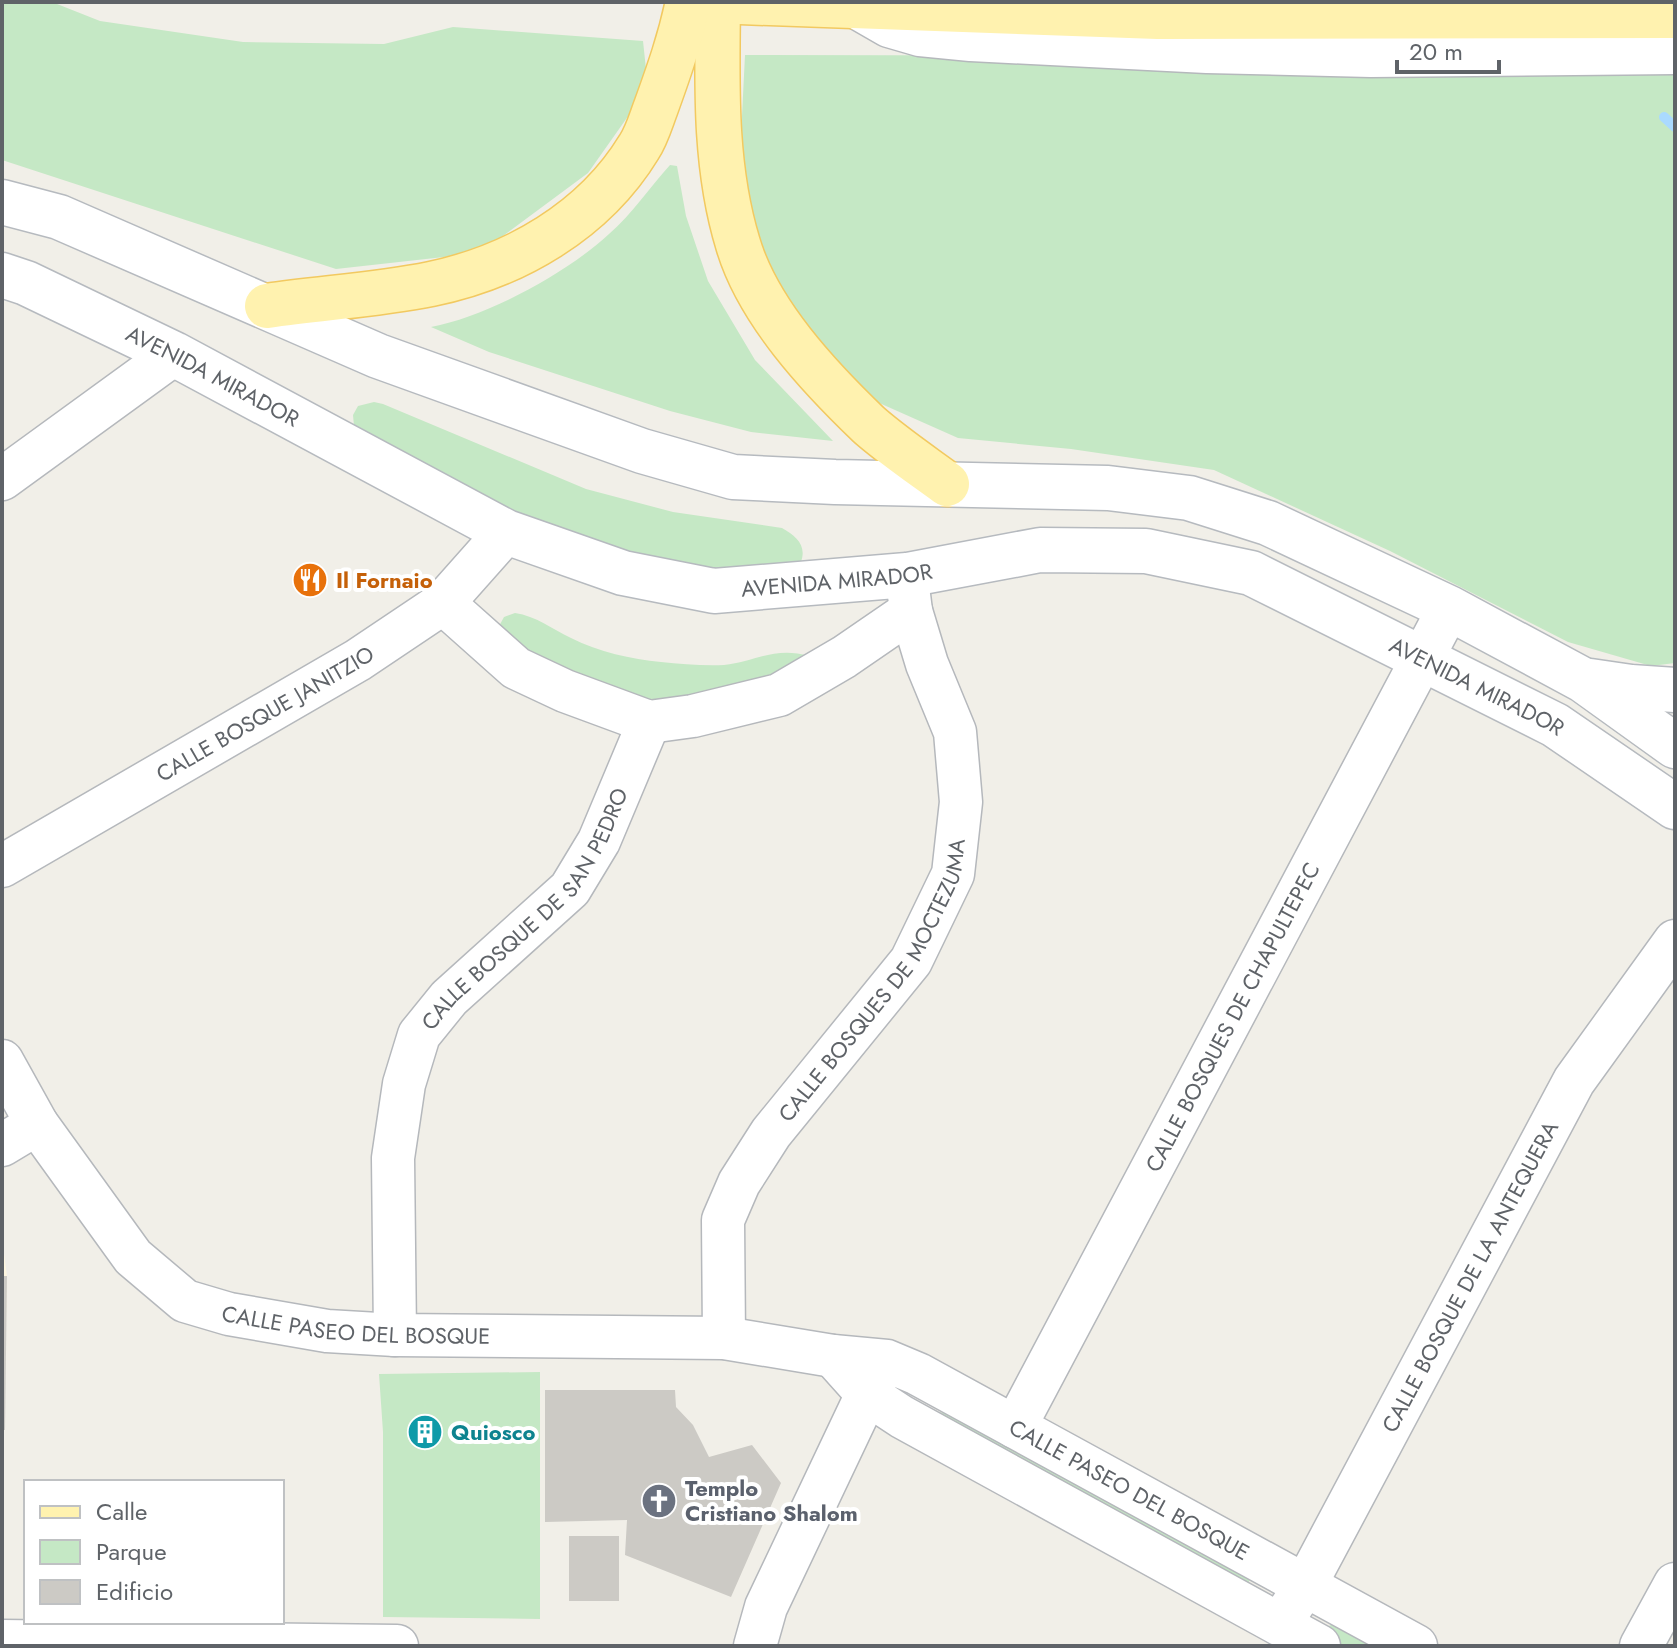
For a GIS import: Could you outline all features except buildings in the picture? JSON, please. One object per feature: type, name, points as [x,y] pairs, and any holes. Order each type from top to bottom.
[{"type":"main road","points":[[267,306],[431,284],[498,264],[544,242],[585,211],[615,180],[641,145],[677,51],[688,2]]},
{"type":"main road","points":[[718,2],[719,149],[738,245],[759,292],[815,369],[871,426],[947,484]]},
{"type":"main road","points":[[740,2],[1158,17],[1675,16]]},
{"type":"main road","points":[[856,6],[889,25],[920,34],[971,39],[1207,51],[1371,55],[1675,52]]},
{"type":"main road","points":[[641,145],[662,134],[687,131],[703,136],[719,149]]},
{"type":"main road","points":[[2,202],[59,217],[378,356],[642,451],[733,477],[1108,488],[1189,498],[1268,523],[1449,608],[1583,680],[1675,746]]},
{"type":"main road","name":"AVENIDA MIRADOR","points":[[2,275],[26,283],[174,354],[506,532],[623,573],[714,591],[909,593],[1040,550],[1146,551],[1251,573],[1555,725],[1675,807]]},
{"type":"main road","points":[[1583,680],[1675,690]]},
{"type":"street","points":[[2,479],[174,354]]},
{"type":"street","name":"CALLE BOSQUE JANITZIO","points":[[2,866],[358,660],[443,603],[506,532]]},
{"type":"street","points":[[443,603],[516,668],[565,691],[649,722],[693,716],[779,695],[844,657],[909,593]]},
{"type":"street","name":"CALLE BOSQUES DE MOCTEZUMA","points":[[724,1338],[723,1220],[739,1183],[771,1133],[911,961],[953,874],[961,802],[955,732],[927,664],[909,593]]},
{"type":"street","name":"CALLE BOSQUES DE CHAPULTEPEC","points":[[1015,1427],[1449,608]]},
{"type":"street","name":"CALLE BOSQUE DE SAN PEDRO","points":[[395,1335],[393,1158],[404,1084],[419,1035],[449,998],[570,889],[599,841],[649,722]]},
{"type":"street","name":"CALLE BOSQUE DE LA ANTEQUERA","points":[[1280,1624],[1305,1586],[1574,1081],[1675,941]]},
{"type":"street","name":"CALLE PASEO DEL BOSQUE","points":[[2,1061],[19,1134],[133,1257],[185,1301],[229,1314],[327,1331],[395,1335],[724,1338],[833,1356],[877,1377],[918,1374],[1416,1646]]},
{"type":"street","points":[[755,1646],[766,1607],[877,1377]]},
{"type":"street","name":"CALLE PASEO DEL BOSQUE","points":[[877,1377],[902,1417],[1319,1646]]},
{"type":"street","points":[[1641,1646],[1675,1584]]},
{"type":"street","points":[[2,1641],[397,1646]]},
{"type":"shaded area","points":[[2,1239],[7,1276],[4,1593],[2,1593]]},
{"type":"green space","points":[[2,2],[52,2],[100,21],[243,42],[384,44],[453,27],[643,41],[648,88],[588,173],[480,253],[336,269],[2,160]]},
{"type":"green space","points":[[745,55],[1635,57],[1675,60],[1675,663],[1651,666],[1568,642],[1390,551],[1214,470],[1071,449],[958,438],[850,390],[766,296],[739,176]]},
{"type":"green space","points":[[670,165],[677,166],[686,216],[708,281],[755,360],[833,441],[751,432],[670,411],[489,352],[431,327],[477,313],[526,291],[592,249],[633,209]]},
{"type":"green space","points":[[374,402],[586,489],[673,512],[782,528],[799,542],[803,551],[801,562],[701,574],[562,536],[354,426],[353,415],[358,406]]},
{"type":"green space","points":[[515,613],[593,647],[650,661],[716,665],[785,653],[809,656],[791,681],[641,706],[578,691],[498,628],[504,617]]},
{"type":"green space","points":[[540,1372],[540,1619],[383,1617],[383,1432],[379,1374]]},
{"type":"green space","points":[[939,1412],[948,1414],[1250,1579],[1248,1584],[932,1415]]},
{"type":"green space","points":[[1335,1623],[1378,1646],[1335,1646],[1327,1627]]},
{"type":"waterway","points":[[1664,117],[1675,127]]},
{"type":"place","name":"Il Fornaio","points":[[310,580]]},
{"type":"place","name":"Quiosco","points":[[425,1432]]},
{"type":"place","name":"Templo Cristiano Shalom","points":[[659,1501]]}]
